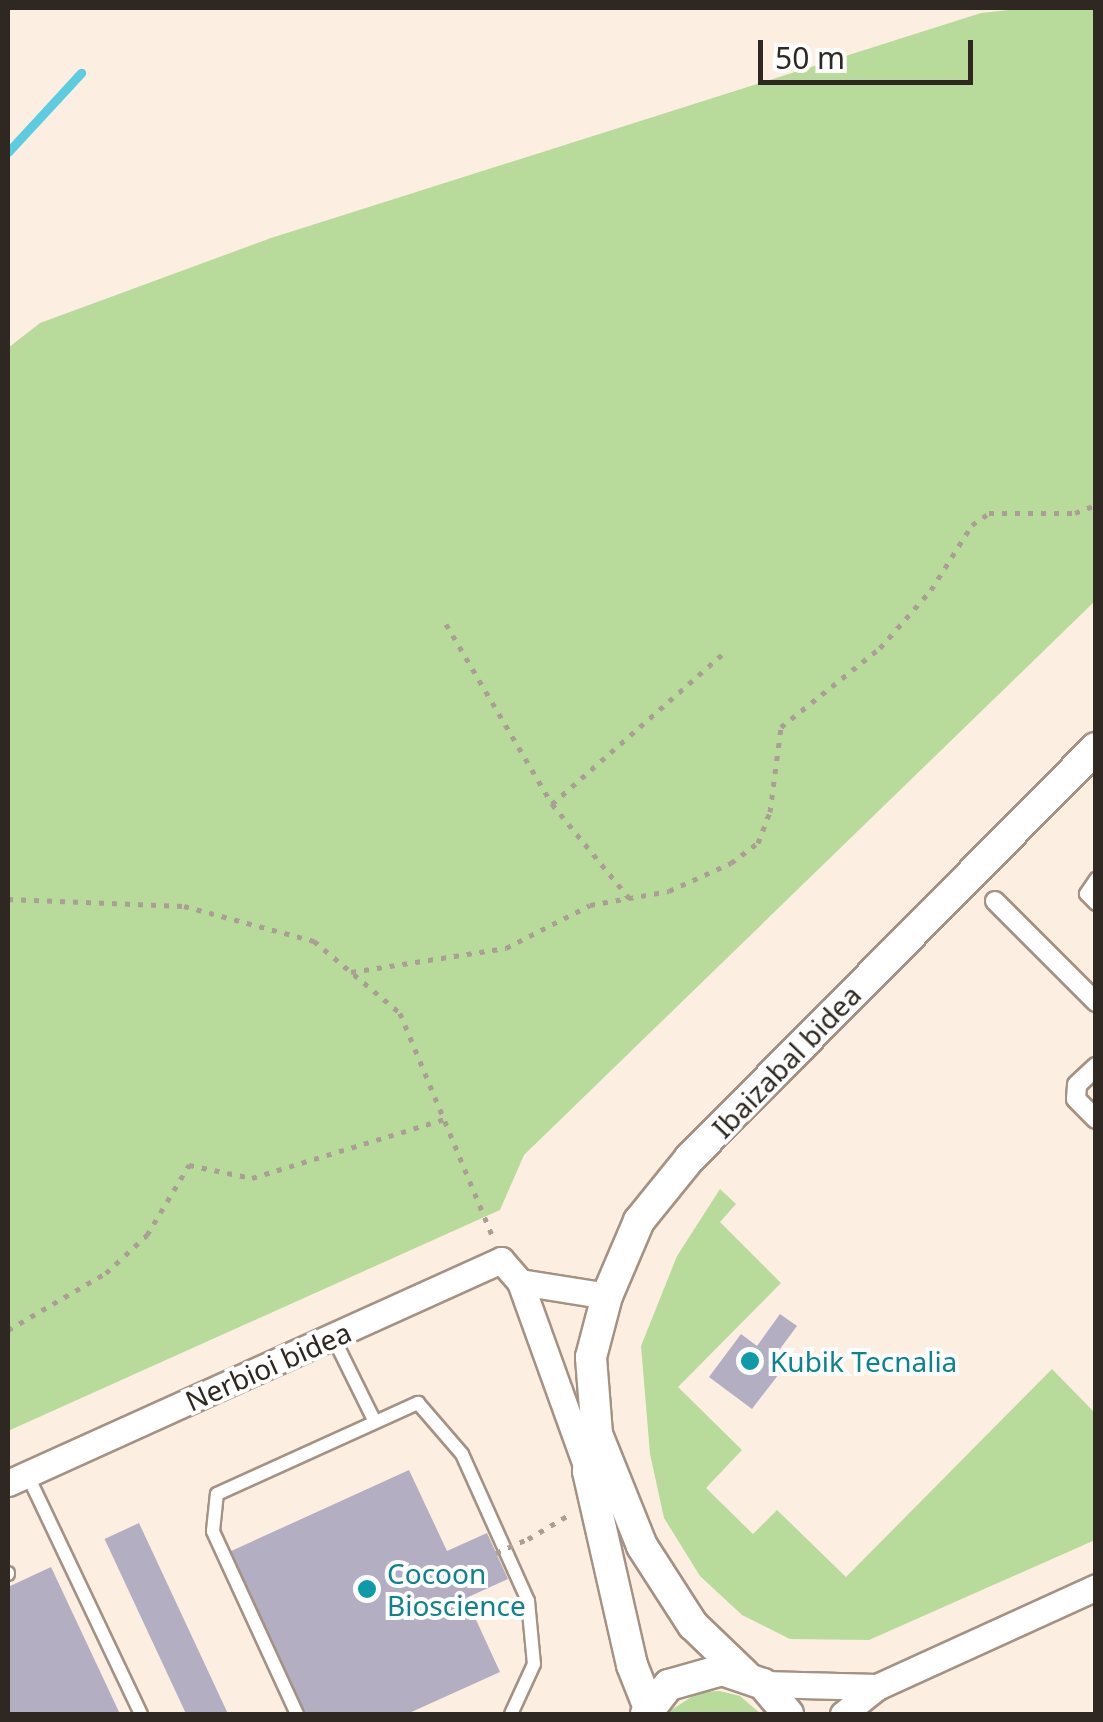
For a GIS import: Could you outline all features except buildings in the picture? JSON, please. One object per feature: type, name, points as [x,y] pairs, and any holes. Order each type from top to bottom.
[{"type":"street","name":"Ibaizabal bidea","points":[[647,1711],[632,1666],[588,1471],[596,1434],[591,1357],[607,1296],[639,1222],[690,1158],[1096,748]]},
{"type":"street","points":[[996,901],[1096,1002]]},
{"type":"street","points":[[1096,1067],[1077,1085],[1076,1098],[1096,1119]]},
{"type":"street","points":[[501,1260],[520,1282],[588,1471]]},
{"type":"street","name":"Nerbioi bidea","points":[[17,1478],[501,1260]]},
{"type":"street","points":[[520,1282],[607,1296]]},
{"type":"street","name":"Ibaizabal bidea","points":[[596,1434],[642,1546],[693,1625],[788,1714]]},
{"type":"street","points":[[844,1714],[877,1686],[1096,1587]]},
{"type":"street","points":[[647,1711],[670,1685],[698,1672],[877,1686]]},
{"type":"lane","points":[[1096,879],[1086,894],[1096,904]]},
{"type":"lane","points":[[333,1337],[374,1420]]},
{"type":"lane","points":[[297,1714],[213,1531],[217,1494],[418,1402],[462,1454],[528,1600],[534,1664],[511,1714]]},
{"type":"lane","points":[[17,1478],[141,1714]]},
{"type":"path","points":[[351,972],[506,948],[590,905],[669,891],[732,864],[758,844],[770,812],[781,727],[880,648],[931,590],[972,525],[989,513],[1075,513],[1096,505]]},
{"type":"path","points":[[446,624],[552,804],[630,898]]},
{"type":"path","points":[[552,804],[726,650]]},
{"type":"path","points":[[8,899],[184,906],[314,941],[400,1013],[501,1260]]},
{"type":"path","points":[[8,1330],[106,1273],[146,1235],[189,1166],[252,1178],[445,1119]]},
{"type":"path","points":[[496,1553],[567,1516]]},
{"type":"green space","points":[[1026,8],[1095,8],[1095,601],[524,1155],[500,1210],[8,1431],[8,348],[40,323],[271,238],[981,13]]},
{"type":"green space","points":[[720,1189],[736,1204],[720,1222],[781,1283],[678,1387],[742,1450],[706,1488],[753,1534],[777,1510],[846,1577],[1052,1369],[1095,1413],[1095,1540],[869,1640],[790,1639],[742,1615],[700,1576],[664,1518],[650,1454],[641,1346],[677,1256]]},
{"type":"green space","points":[[720,1691],[740,1696],[761,1714],[665,1714],[699,1692]]},
{"type":"waterway","points":[[8,152],[81,73]]},
{"type":"place","name":"Kubik Tecnalia","points":[[750,1361]]},
{"type":"place","name":"Cocoon Bioscience","points":[[367,1589]]}]
